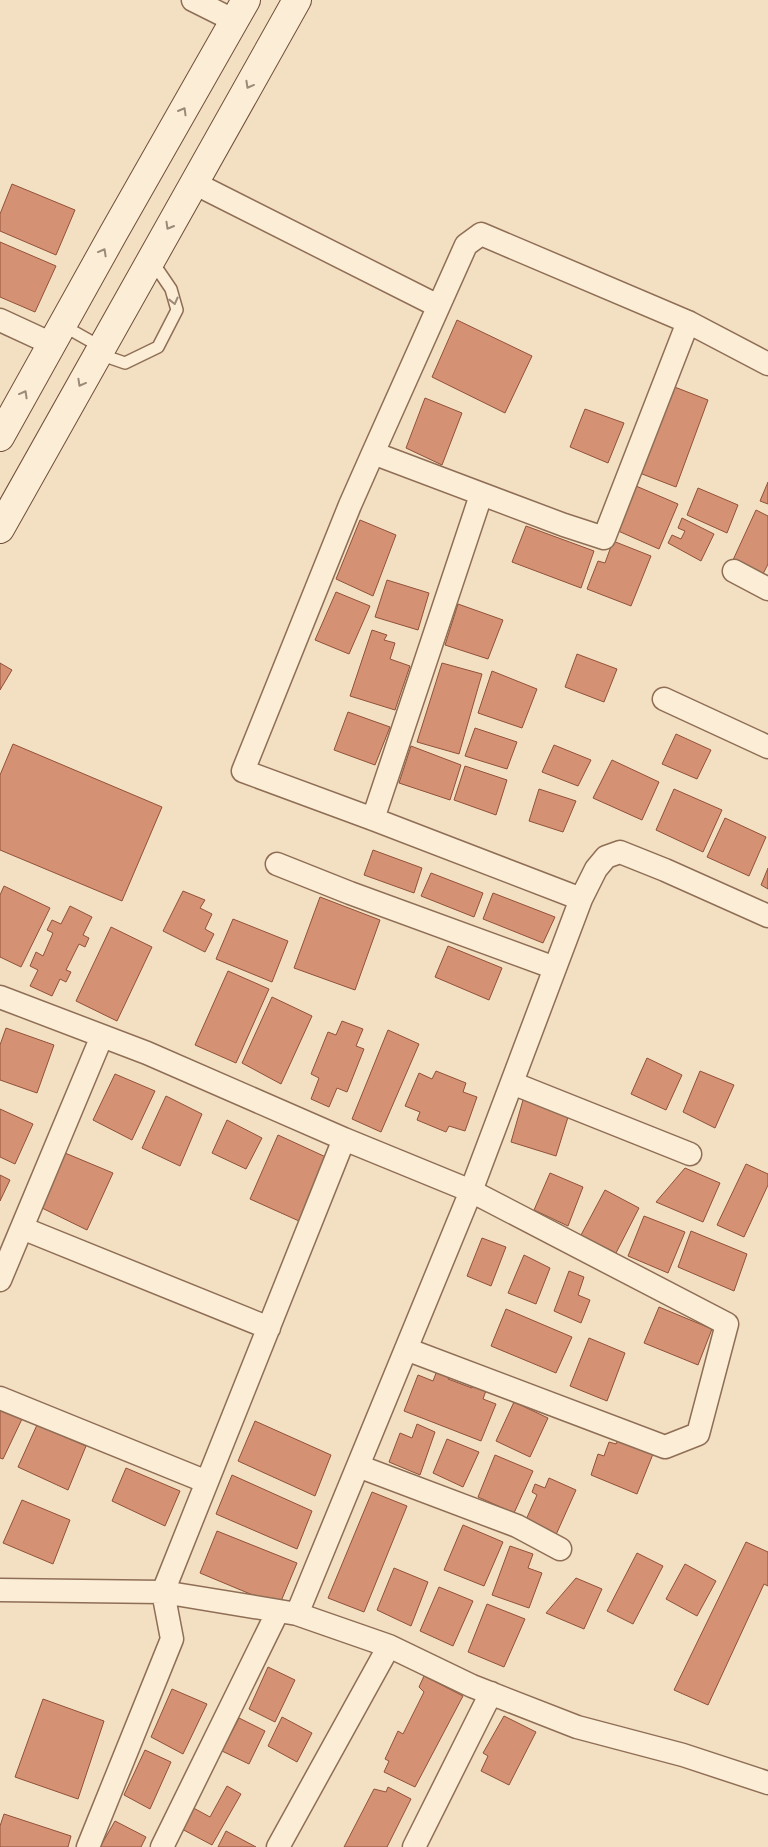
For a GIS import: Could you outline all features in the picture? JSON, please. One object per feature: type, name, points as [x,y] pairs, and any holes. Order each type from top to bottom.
[{"type":"main road","points":[[0,529],[297,0]]},
{"type":"main road","points":[[0,437],[240,10]]},
{"type":"street","points":[[193,0],[240,10]]},
{"type":"street","points":[[194,182],[438,306]]},
{"type":"street","points":[[581,899],[373,818],[243,771],[350,505],[466,244],[481,234],[688,322],[768,364]]},
{"type":"street","points":[[0,320],[57,334]]},
{"type":"street","points":[[373,453],[482,495],[604,538],[688,322]]},
{"type":"street","points":[[373,818],[482,495]]},
{"type":"street","points":[[734,571],[768,589]]},
{"type":"street","points":[[664,699],[768,747]]},
{"type":"street","points":[[162,1847],[288,1612],[358,1466],[471,1191],[581,899],[596,869],[606,857],[620,852],[768,916]]},
{"type":"street","points":[[277,864],[350,893],[555,968]]},
{"type":"street","points":[[0,997],[147,1053],[344,1139],[471,1191],[727,1324],[698,1434],[664,1447],[406,1349]]},
{"type":"street","points":[[0,1280],[102,1036]]},
{"type":"street","points":[[512,1083],[690,1154]]},
{"type":"street","points":[[88,1847],[172,1639],[163,1592],[344,1139]]},
{"type":"street","points":[[22,1228],[269,1328]]},
{"type":"street","points":[[0,1398],[207,1482]]},
{"type":"street","points":[[358,1466],[517,1526],[560,1549]]},
{"type":"street","points":[[0,1590],[163,1592],[288,1612],[389,1646],[472,1686],[577,1727],[683,1755],[768,1783]]},
{"type":"street","points":[[278,1847],[389,1646]]},
{"type":"street","points":[[414,1847],[491,1693]]},
{"type":"lane","points":[[57,334],[99,350],[125,363],[158,347],[177,310],[171,289],[150,260]]},
{"type":"building","points":[[12,184],[75,210],[56,255],[0,231],[0,214]]},
{"type":"building","points":[[0,242],[56,266],[35,312],[0,297]]},
{"type":"building","points":[[457,320],[532,356],[505,413],[432,377]]},
{"type":"building","points":[[672,386],[708,400],[676,487],[637,472]]},
{"type":"building","points":[[425,398],[462,413],[442,465],[406,448]]},
{"type":"building","points":[[585,409],[624,423],[608,463],[570,447]]},
{"type":"building","points":[[768,482],[768,504],[760,501]]},
{"type":"building","points":[[636,486],[678,504],[659,549],[616,530]]},
{"type":"building","points":[[698,488],[738,505],[727,533],[687,515]]},
{"type":"building","points":[[756,510],[768,516],[768,564],[763,574],[733,560]]},
{"type":"building","points":[[682,518],[714,534],[701,561],[668,543],[672,535],[681,539],[685,531],[678,528]]},
{"type":"building","points":[[360,520],[396,535],[373,596],[336,579]]},
{"type":"building","points":[[526,526],[594,551],[581,588],[512,562]]},
{"type":"building","points":[[613,541],[651,556],[631,606],[587,589],[598,561],[605,563]]},
{"type":"building","points":[[387,580],[429,593],[418,630],[375,617]]},
{"type":"building","points":[[336,592],[370,606],[349,654],[315,640]]},
{"type":"building","points":[[458,604],[503,620],[488,659],[445,645]]},
{"type":"building","points":[[372,630],[387,635],[384,640],[395,643],[390,659],[410,666],[395,710],[350,696]]},
{"type":"building","points":[[577,654],[617,669],[604,702],[565,687]]},
{"type":"building","points":[[0,663],[12,670],[0,690]]},
{"type":"building","points":[[442,663],[482,674],[459,754],[417,742]]},
{"type":"building","points":[[492,671],[537,689],[522,728],[478,713]]},
{"type":"building","points":[[348,712],[390,727],[375,765],[334,750]]},
{"type":"building","points":[[475,728],[517,742],[507,769],[465,756]]},
{"type":"building","points":[[676,734],[711,750],[697,779],[662,764]]},
{"type":"building","points":[[13,744],[162,807],[122,901],[0,850],[0,775]]},
{"type":"building","points":[[554,745],[591,760],[578,786],[542,772]]},
{"type":"building","points":[[411,746],[461,765],[450,800],[399,783]]},
{"type":"building","points":[[612,760],[659,782],[642,820],[593,798]]},
{"type":"building","points":[[465,766],[507,780],[496,815],[454,800]]},
{"type":"building","points":[[539,789],[576,801],[563,832],[529,821]]},
{"type":"building","points":[[674,789],[722,810],[703,852],[656,830]]},
{"type":"building","points":[[725,818],[766,837],[749,876],[707,857]]},
{"type":"building","points":[[373,850],[422,868],[414,893],[364,875]]},
{"type":"building","points":[[768,868],[768,889],[761,885]]},
{"type":"building","points":[[431,873],[483,893],[474,917],[421,896]]},
{"type":"building","points":[[4,886],[50,908],[21,967],[0,957],[0,895]]},
{"type":"building","points":[[183,891],[205,900],[200,908],[212,914],[205,929],[214,934],[205,952],[163,931]]},
{"type":"building","points":[[493,893],[555,917],[543,943],[483,919]]},
{"type":"building","points":[[320,897],[380,920],[355,990],[294,968]]},
{"type":"building","points":[[70,906],[92,917],[83,935],[89,938],[85,947],[79,944],[66,970],[71,972],[66,982],[60,979],[52,996],[30,986],[38,970],[30,966],[36,952],[43,956],[53,933],[47,930],[52,920],[61,924]]},
{"type":"building","points":[[233,919],[288,941],[272,982],[216,959]]},
{"type":"building","points":[[111,927],[152,947],[117,1021],[76,1001]]},
{"type":"building","points":[[448,946],[502,968],[489,1000],[435,977]]},
{"type":"building","points":[[228,971],[269,989],[236,1063],[195,1045]]},
{"type":"building","points":[[272,997],[312,1016],[281,1084],[242,1063]]},
{"type":"building","points":[[342,1021],[363,1029],[356,1046],[364,1049],[347,1092],[337,1088],[329,1107],[311,1099],[319,1078],[311,1074],[328,1032],[336,1035]]},
{"type":"building","points":[[6,1028],[54,1045],[37,1093],[0,1080],[0,1045]]},
{"type":"building","points":[[388,1030],[419,1044],[381,1132],[352,1119]]},
{"type":"building","points":[[647,1058],[682,1075],[666,1110],[631,1094]]},
{"type":"building","points":[[436,1071],[466,1083],[463,1092],[477,1097],[465,1131],[449,1126],[446,1132],[417,1120],[420,1112],[405,1106],[419,1073],[432,1079]]},
{"type":"building","points":[[700,1071],[734,1085],[715,1128],[683,1112]]},
{"type":"building","points":[[115,1074],[155,1091],[132,1140],[93,1120]]},
{"type":"building","points":[[166,1096],[202,1114],[180,1166],[142,1148]]},
{"type":"building","points":[[523,1100],[569,1114],[556,1156],[511,1142]]},
{"type":"building","points":[[0,1109],[33,1124],[15,1164],[0,1157]]},
{"type":"building","points":[[227,1120],[262,1138],[246,1169],[212,1153]]},
{"type":"building","points":[[278,1135],[328,1158],[299,1221],[250,1199]]},
{"type":"building","points":[[65,1153],[113,1173],[87,1230],[42,1208]]},
{"type":"building","points":[[746,1164],[768,1174],[768,1185],[744,1237],[717,1225]]},
{"type":"building","points":[[685,1168],[720,1183],[703,1222],[656,1202]]},
{"type":"building","points":[[550,1173],[583,1187],[568,1226],[534,1210]]},
{"type":"building","points":[[0,1175],[10,1180],[0,1201]]},
{"type":"building","points":[[605,1190],[639,1208],[616,1253],[581,1235]]},
{"type":"building","points":[[644,1216],[685,1232],[668,1273],[628,1256]]},
{"type":"building","points":[[691,1231],[747,1254],[734,1291],[678,1267]]},
{"type":"building","points":[[482,1238],[506,1247],[491,1286],[467,1276]]},
{"type":"building","points":[[524,1255],[550,1268],[536,1304],[508,1293]]},
{"type":"building","points":[[569,1271],[584,1277],[578,1295],[590,1300],[581,1323],[554,1311]]},
{"type":"building","points":[[659,1307],[712,1329],[698,1365],[644,1343]]},
{"type":"building","points":[[506,1309],[572,1337],[556,1373],[491,1346]]},
{"type":"building","points":[[589,1338],[625,1353],[607,1401],[570,1386]]},
{"type":"building","points":[[438,1368],[451,1373],[448,1379],[472,1388],[475,1380],[488,1385],[483,1399],[496,1404],[481,1441],[404,1411],[418,1375],[433,1381]]},
{"type":"building","points":[[514,1402],[548,1418],[530,1457],[496,1441]]},
{"type":"building","points":[[0,1410],[22,1419],[3,1459],[0,1458]]},
{"type":"building","points":[[255,1421],[331,1455],[315,1496],[238,1461]]},
{"type":"building","points":[[417,1424],[435,1432],[420,1475],[389,1462],[400,1433],[412,1438]]},
{"type":"building","points":[[37,1425],[86,1446],[68,1490],[18,1467]]},
{"type":"building","points":[[620,1436],[655,1449],[637,1494],[591,1475],[598,1454],[604,1456],[609,1442],[616,1444]]},
{"type":"building","points":[[447,1439],[479,1452],[463,1487],[433,1473]]},
{"type":"building","points":[[495,1455],[533,1471],[514,1513],[478,1497]]},
{"type":"building","points":[[126,1468],[180,1491],[165,1526],[112,1501]]},
{"type":"building","points":[[232,1475],[312,1511],[297,1549],[216,1514]]},
{"type":"building","points":[[549,1478],[576,1490],[555,1537],[525,1522],[537,1495],[532,1492],[535,1484],[545,1488]]},
{"type":"building","points":[[372,1492],[407,1506],[364,1612],[328,1598]]},
{"type":"building","points":[[22,1500],[70,1520],[53,1564],[3,1543]]},
{"type":"building","points":[[463,1525],[503,1542],[484,1586],[444,1570]]},
{"type":"building","points":[[217,1531],[297,1563],[279,1606],[200,1573]]},
{"type":"building","points":[[746,1542],[768,1552],[768,1586],[764,1584],[708,1705],[674,1690]]},
{"type":"building","points":[[510,1546],[533,1554],[528,1568],[542,1573],[529,1608],[492,1595]]},
{"type":"building","points":[[637,1553],[663,1566],[633,1624],[607,1611]]},
{"type":"building","points":[[685,1564],[716,1581],[697,1616],[666,1599]]},
{"type":"building","points":[[394,1568],[428,1582],[411,1626],[377,1610]]},
{"type":"building","points":[[576,1578],[602,1589],[584,1629],[546,1613]]},
{"type":"building","points":[[439,1587],[473,1601],[453,1646],[420,1631]]},
{"type":"building","points":[[487,1604],[525,1619],[504,1667],[468,1652]]},
{"type":"building","points":[[268,1667],[295,1680],[275,1722],[249,1709]]},
{"type":"building","points":[[424,1676],[463,1696],[415,1787],[384,1772],[389,1761],[385,1759],[398,1731],[403,1734],[424,1692],[419,1687]]},
{"type":"building","points":[[172,1689],[207,1704],[183,1754],[151,1737]]},
{"type":"building","points":[[43,1699],[104,1721],[78,1799],[15,1777]]},
{"type":"building","points":[[504,1716],[536,1732],[509,1785],[481,1771],[488,1756],[483,1753]]},
{"type":"building","points":[[282,1717],[312,1733],[297,1762],[268,1746]]},
{"type":"building","points":[[239,1718],[265,1731],[249,1764],[222,1751]]},
{"type":"building","points":[[145,1750],[171,1762],[150,1809],[124,1795]]},
{"type":"building","points":[[227,1786],[241,1794],[212,1845],[178,1827],[188,1805],[210,1817]]},
{"type":"building","points":[[388,1787],[411,1799],[387,1847],[344,1847],[374,1789],[386,1792]]},
{"type":"building","points":[[4,1814],[71,1836],[68,1847],[0,1847],[0,1826]]},
{"type":"building","points":[[115,1821],[146,1837],[141,1847],[100,1847]]},
{"type":"building","points":[[226,1831],[256,1847],[218,1847]]}]
